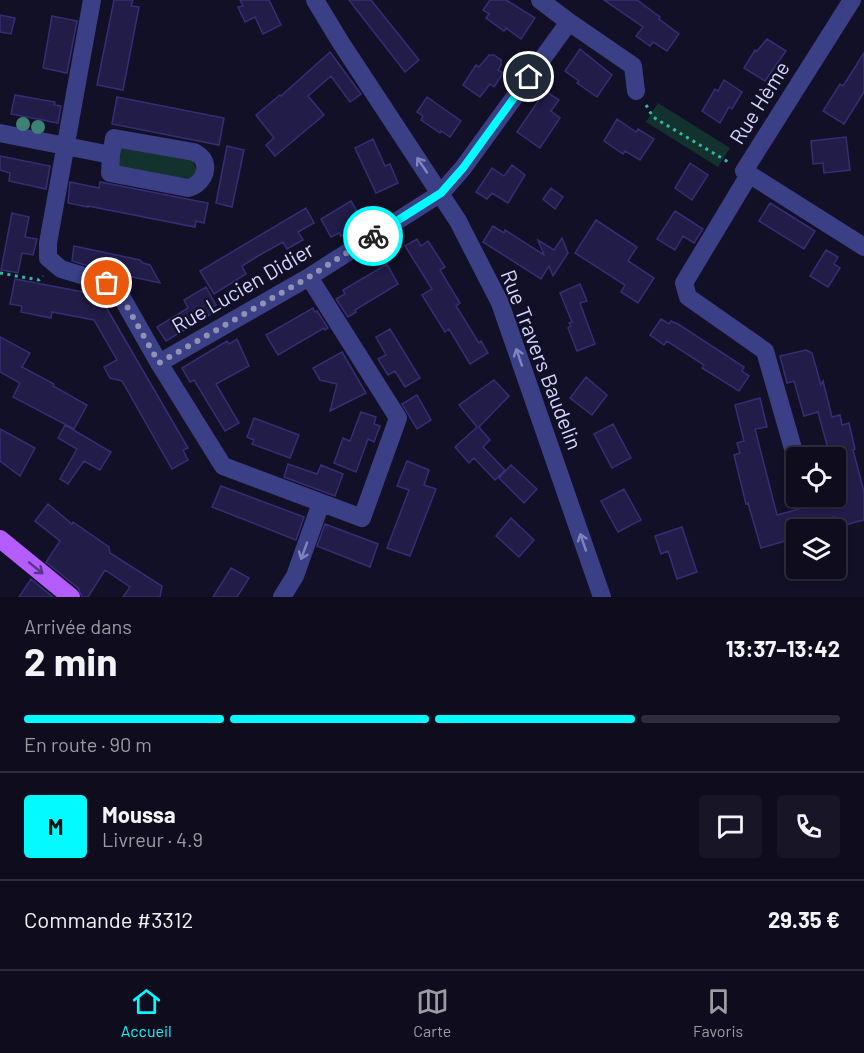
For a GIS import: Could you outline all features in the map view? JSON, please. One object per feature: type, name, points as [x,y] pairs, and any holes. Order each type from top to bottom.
[{"type":"main road","points":[[0,539],[72,597]]},
{"type":"street","points":[[92,0],[48,243],[48,258],[61,269],[107,283],[121,296],[159,363],[223,466],[362,518],[398,418],[309,277]]},
{"type":"street","name":"Rue Travers Baudelin","points":[[315,0],[458,220],[500,303],[602,597]]},
{"type":"street","points":[[540,0],[633,66],[636,91]]},
{"type":"street","name":"Rue Hème","points":[[852,0],[747,173],[864,247]]},
{"type":"street","name":"Rue Lucien Didier","points":[[159,363],[309,277],[441,193],[463,168],[569,22]]},
{"type":"street","points":[[0,133],[111,155]]},
{"type":"street","points":[[114,138],[194,152],[202,158],[206,168],[195,187],[188,188],[110,173],[111,155],[114,138]]},
{"type":"street","points":[[747,173],[684,283],[688,297],[765,351],[793,447]]},
{"type":"street","points":[[282,597],[295,576],[321,503]]},
{"type":"path","points":[[636,91],[653,117],[747,173]]},
{"type":"path","points":[[0,273],[39,280],[54,263]]},
{"type":"green space","points":[[658,103],[730,148],[718,167],[646,122]]},
{"type":"green space","points":[[117,143],[183,154],[193,162],[197,171],[186,184],[112,171]]},
{"type":"building","points":[[114,0],[133,0],[131,6],[139,7],[123,90],[97,85]]},
{"type":"building","points":[[240,0],[269,0],[281,25],[263,34],[255,17],[245,22],[238,7],[243,6]]},
{"type":"building","points":[[349,0],[371,0],[419,60],[405,72]]},
{"type":"building","points":[[490,0],[506,0],[535,18],[521,39],[506,28],[504,31],[486,18],[489,14],[483,10]]},
{"type":"building","points":[[604,0],[637,0],[679,34],[667,51],[653,42],[650,46],[636,36],[643,27]]},
{"type":"building","points":[[0,15],[15,18],[11,34],[0,32]]},
{"type":"building","points":[[52,16],[77,21],[67,73],[43,68]]},
{"type":"building","points":[[767,39],[786,51],[765,81],[744,68],[755,50],[757,51]]},
{"type":"building","points":[[580,49],[612,75],[597,97],[565,71]]},
{"type":"building","points":[[330,52],[361,94],[350,102],[331,76],[308,96],[324,115],[275,156],[266,145],[274,138],[256,115]]},
{"type":"building","points":[[864,53],[864,92],[844,124],[823,111],[840,84],[843,86]]},
{"type":"building","points":[[489,55],[494,55],[501,60],[498,70],[503,73],[494,87],[490,84],[480,97],[463,85],[476,65],[479,67]]},
{"type":"building","points":[[724,80],[742,92],[732,109],[729,107],[720,123],[702,111],[715,89],[718,91]]},
{"type":"building","points":[[545,91],[559,100],[551,111],[560,118],[540,148],[517,132]]},
{"type":"building","points":[[15,95],[55,102],[54,105],[61,106],[58,123],[11,114]]},
{"type":"building","points":[[117,97],[224,118],[219,145],[112,124]]},
{"type":"building","points":[[427,97],[461,121],[450,137],[421,120],[423,116],[417,112]]},
{"type":"building","points":[[617,119],[636,132],[638,129],[654,139],[640,160],[625,151],[623,154],[604,141]]},
{"type":"building","points":[[846,137],[850,170],[824,173],[823,163],[813,164],[811,141]]},
{"type":"building","points":[[373,139],[385,166],[390,164],[398,183],[376,193],[355,148]]},
{"type":"building","points":[[227,146],[244,150],[232,207],[216,203]]},
{"type":"building","points":[[0,156],[50,166],[46,189],[9,181],[10,173],[0,170]]},
{"type":"building","points":[[690,163],[708,175],[692,200],[675,188]]},
{"type":"building","points":[[512,165],[525,175],[508,203],[492,193],[487,199],[476,192],[492,168],[504,176]]},
{"type":"building","points":[[70,182],[99,188],[100,182],[208,203],[204,223],[196,221],[195,227],[68,203]]},
{"type":"building","points":[[551,188],[563,197],[555,209],[543,199]]},
{"type":"building","points":[[351,201],[364,223],[341,236],[339,233],[331,237],[321,219]]},
{"type":"building","points":[[770,203],[815,231],[804,249],[759,221]]},
{"type":"building","points":[[306,208],[314,223],[298,232],[303,240],[287,249],[283,242],[258,256],[242,266],[246,274],[214,294],[200,271]]},
{"type":"building","points":[[675,211],[703,229],[694,243],[683,236],[675,250],[657,239]]},
{"type":"building","points":[[12,213],[29,217],[25,237],[37,239],[33,255],[22,253],[18,273],[1,270]]},
{"type":"building","points":[[596,220],[637,247],[628,261],[654,278],[638,303],[621,292],[625,285],[575,253]]},
{"type":"building","points":[[493,226],[504,233],[505,230],[544,255],[538,240],[554,250],[562,238],[568,253],[553,276],[549,266],[541,279],[483,242]]},
{"type":"building","points":[[417,239],[421,246],[428,241],[445,267],[440,270],[460,303],[456,306],[479,343],[481,341],[488,353],[470,364],[449,329],[445,332],[422,295],[432,289],[405,246]]},
{"type":"building","points":[[74,246],[140,260],[150,265],[160,283],[72,261]]},
{"type":"building","points":[[826,250],[838,257],[834,264],[840,268],[828,287],[810,276]]},
{"type":"building","points":[[387,264],[398,284],[355,310],[356,312],[348,317],[336,299],[345,294],[343,290]]},
{"type":"building","points":[[15,279],[99,295],[188,448],[183,450],[188,460],[172,469],[122,381],[110,378],[104,367],[117,360],[94,320],[52,312],[51,318],[21,312],[22,306],[10,304]]},
{"type":"building","points":[[580,284],[587,301],[580,303],[595,344],[577,351],[568,328],[571,326],[569,323],[572,322],[560,293]]},
{"type":"building","points":[[206,287],[216,305],[209,310],[211,314],[166,341],[157,327],[188,308],[184,300]]},
{"type":"building","points":[[313,308],[328,328],[325,330],[324,328],[278,355],[266,335]]},
{"type":"building","points":[[661,319],[669,324],[671,321],[678,324],[744,367],[742,371],[749,376],[739,391],[702,368],[704,365],[667,341],[664,345],[650,335]]},
{"type":"building","points":[[390,329],[420,378],[405,387],[395,371],[388,375],[378,359],[386,355],[376,337]]},
{"type":"building","points":[[0,337],[30,353],[22,367],[87,405],[74,429],[13,397],[20,383],[0,372]]},
{"type":"building","points":[[237,339],[249,366],[216,384],[239,423],[225,431],[194,380],[190,382],[182,368],[227,341],[229,344]]},
{"type":"building","points":[[806,350],[812,353],[821,385],[823,381],[832,417],[840,415],[842,425],[849,423],[855,449],[853,450],[864,492],[864,520],[846,525],[846,519],[835,519],[834,517],[786,519],[786,541],[761,548],[748,503],[746,504],[734,455],[740,453],[737,443],[744,441],[735,405],[760,398],[767,427],[755,429],[777,515],[806,507],[846,507],[846,447],[828,447],[818,412],[804,416],[794,381],[787,383],[780,356]]},
{"type":"building","points":[[342,352],[366,393],[330,411],[337,384],[320,380],[313,368]]},
{"type":"building","points":[[586,377],[607,395],[592,415],[570,398]]},
{"type":"building","points":[[494,380],[509,396],[479,427],[490,440],[483,447],[505,470],[495,480],[474,458],[469,463],[455,447],[477,427],[459,405]]},
{"type":"building","points":[[417,395],[431,420],[417,429],[402,404]]},
{"type":"building","points":[[361,412],[376,417],[374,424],[380,426],[374,442],[368,439],[356,472],[334,463],[343,438],[350,441]]},
{"type":"building","points":[[254,418],[299,435],[290,458],[252,444],[254,440],[247,437]]},
{"type":"building","points":[[613,424],[631,458],[612,468],[594,434]]},
{"type":"building","points":[[65,425],[111,452],[100,470],[84,461],[68,484],[60,479],[77,449],[58,438]]},
{"type":"building","points":[[0,429],[35,448],[20,476],[0,461]]},
{"type":"building","points":[[407,461],[429,470],[424,485],[436,489],[410,556],[387,548],[409,490],[397,486]]},
{"type":"building","points":[[288,464],[317,474],[321,465],[343,474],[335,496],[284,477]]},
{"type":"building","points":[[511,465],[537,489],[524,503],[499,478]]},
{"type":"building","points":[[221,486],[304,517],[296,540],[212,507]]},
{"type":"building","points":[[624,489],[641,520],[618,532],[601,501]]},
{"type":"building","points":[[48,504],[72,524],[73,522],[109,547],[110,553],[162,586],[160,597],[123,597],[130,587],[105,570],[88,597],[82,597],[78,588],[46,562],[60,541],[35,521]]},
{"type":"building","points":[[511,518],[534,540],[519,557],[496,536]]},
{"type":"building","points":[[325,524],[378,544],[370,567],[317,546]]},
{"type":"building","points":[[682,527],[697,572],[677,579],[668,551],[661,554],[655,536]]},
{"type":"building","points":[[231,568],[249,578],[237,597],[213,597]]},
{"type":"building","points":[[31,579],[53,597],[19,597]]},
{"type":"way so far","points":[[107,283],[121,296],[159,363],[309,277],[373,236]]},
{"type":"route","points":[[373,236],[441,193],[463,168],[529,77]]}]
